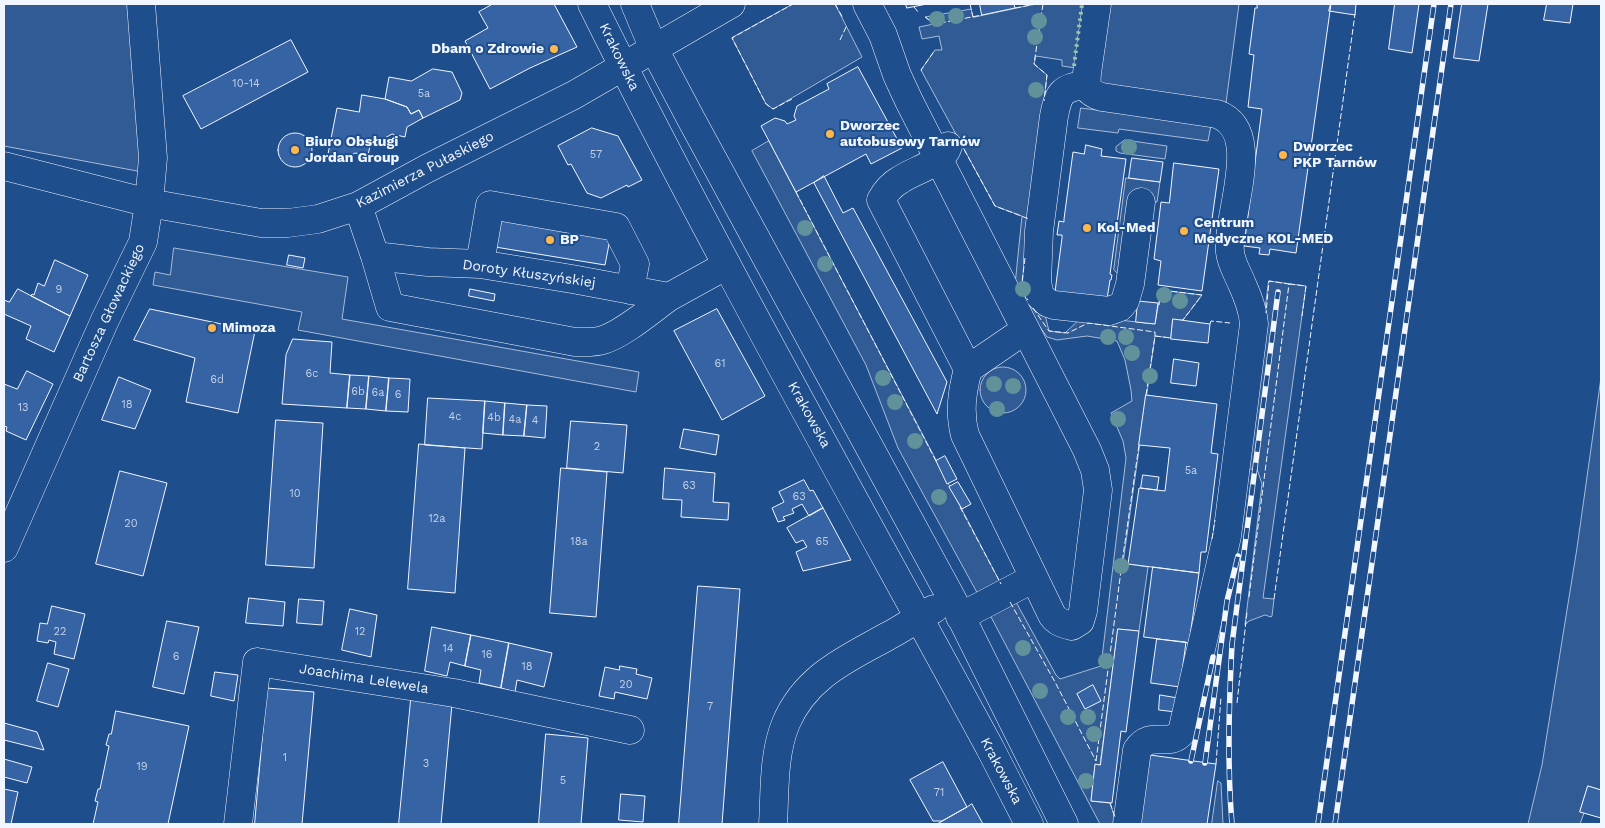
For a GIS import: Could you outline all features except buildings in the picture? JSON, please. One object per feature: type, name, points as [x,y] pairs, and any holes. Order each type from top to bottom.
[{"type":"street","name":"Bartosza Głowackiego","points":[[4,548],[105,320],[143,242],[154,158],[141,4]]},
{"type":"street","name":"Krakowska","points":[[592,4],[727,265],[1029,824]]},
{"type":"street","points":[[635,4],[653,48],[956,608],[1064,824]]},
{"type":"street","name":"Kazimierza Pułaskiego","points":[[4,166],[149,204],[261,223],[288,223],[318,218],[358,206],[428,168],[574,95],[731,4]]},
{"type":"street","points":[[867,4],[883,35],[901,84],[1087,450],[1095,470],[1098,490],[1083,611],[1080,621],[1072,626],[1056,620],[965,435],[961,423],[961,398],[968,369],[880,200],[888,188],[900,179],[938,159]]},
{"type":"street","points":[[1097,4],[1086,84],[1087,90],[1091,94],[1210,112],[1224,116],[1237,131],[1241,151],[1230,235],[1230,253],[1252,307],[1254,324],[1227,536],[1182,732],[1172,739],[1150,739],[1142,742],[1137,750],[1127,824]]},
{"type":"street","points":[[1086,84],[1067,88],[1062,92],[1056,105],[1039,231],[1038,290],[1043,300],[1054,305],[1110,311],[1120,306],[1128,294],[1141,202]]},
{"type":"street","points":[[480,264],[490,205],[616,226],[635,264],[630,290]]},
{"type":"street","points":[[358,206],[390,307],[575,342],[602,341],[614,336],[669,297],[727,265]]},
{"type":"street","name":"Doroty Kłuszyńskiej","points":[[375,256],[428,262],[480,264],[669,297]]},
{"type":"street","points":[[968,369],[1025,330]]},
{"type":"street","points":[[773,824],[777,762],[786,723],[809,686],[826,671],[918,617],[956,608],[1034,578]]},
{"type":"street","name":"Joachima Lelewela","points":[[238,824],[257,662],[454,693],[630,730]]},
{"type":"shaded area","points":[[4,4],[127,4],[153,174],[4,146]]},
{"type":"shaded area","points":[[793,4],[835,4],[862,57],[773,109],[766,104],[732,38]]},
{"type":"shaded area","points":[[1036,4],[1084,4],[1076,68],[1062,66],[1062,60],[1036,56],[1034,64],[1047,75],[1044,102],[1043,307],[1049,331],[1065,333],[1083,316],[1155,324],[1161,290],[1202,295],[1183,320],[1173,320],[1171,338],[1155,336],[1123,563],[1148,567],[1139,631],[1118,629],[1100,765],[1095,765],[1091,801],[1110,803],[1117,824],[1100,824],[990,615],[1016,602],[1060,679],[1101,666],[1126,458],[1123,441],[1111,413],[1132,401],[1125,360],[1117,341],[1087,336],[1057,340],[1047,337],[1019,297],[1015,285],[1022,216],[995,206],[921,70],[935,50],[942,50],[939,36],[922,39],[919,27],[934,24],[925,17],[971,9],[973,17]]},
{"type":"shaded area","points":[[1108,4],[1239,4],[1226,103],[1097,86]]},
{"type":"shaded area","points":[[1081,108],[1211,125],[1208,141],[1119,129],[1118,133],[1078,128]]},
{"type":"shaded area","points":[[1125,140],[1167,146],[1165,159],[1116,151],[1116,147]]},
{"type":"shaded area","points":[[769,141],[1002,586],[980,598],[898,448],[866,365],[752,151]]},
{"type":"shaded area","points":[[1126,178],[1160,182],[1157,202],[1139,200],[1128,283],[1114,270]]},
{"type":"shaded area","points":[[174,248],[348,277],[342,319],[639,372],[636,392],[298,330],[302,312],[153,285],[155,272],[170,275]]},
{"type":"shaded area","points":[[1269,281],[1306,286],[1263,598],[1274,599],[1272,616],[1265,615],[1249,621],[1245,625],[1262,484],[1257,469],[1245,470]]},
{"type":"shaded area","points":[[998,367],[1008,367],[1022,377],[1026,390],[1022,403],[1016,409],[1008,413],[998,413],[984,403],[980,395],[980,385],[990,371]]},
{"type":"shaded area","points":[[1601,378],[1601,790],[1588,786],[1580,812],[1584,813],[1580,824],[1528,824],[1542,765],[1577,548]]},
{"type":"shaded area","points":[[1218,781],[1221,783],[1223,824],[1212,824]]},
{"type":"railway","points":[[1318,824],[1434,4]]},
{"type":"railway","points":[[1335,824],[1451,4]]},
{"type":"railway","points":[[1232,824],[1229,779],[1232,644],[1278,292]]},
{"type":"railway","points":[[1205,763],[1227,601],[1238,556]]},
{"type":"railway","points":[[1191,761],[1213,657]]},
{"type":"hedge","points":[[1074,66],[1082,4]]},
{"type":"fence","points":[[792,99],[773,109],[766,104],[732,38],[793,4]]},
{"type":"fence","points":[[835,4],[843,18]]},
{"type":"fence","points":[[970,4],[973,17]]},
{"type":"fence","points":[[1015,8],[1036,4]]},
{"type":"fence","points":[[1043,4],[1034,64],[1047,75],[1044,101]]},
{"type":"fence","points":[[914,7],[919,13]]},
{"type":"fence","points":[[1274,599],[1355,14]]},
{"type":"fence","points":[[925,17],[935,24],[982,15]]},
{"type":"fence","points":[[840,40],[847,25]]},
{"type":"fence","points":[[922,71],[935,50]]},
{"type":"fence","points":[[960,142],[995,206],[1029,219]]},
{"type":"fence","points":[[796,192],[937,463]]},
{"type":"fence","points":[[1025,258],[1021,290],[1028,300]]},
{"type":"fence","points":[[1249,597],[1289,284],[1269,281],[1266,313]]},
{"type":"fence","points":[[1289,284],[1306,286],[1302,316]]},
{"type":"fence","points":[[1159,305],[1161,290],[1202,295],[1183,320]]},
{"type":"fence","points":[[1033,308],[1049,331],[1068,333],[1088,323],[1155,332],[1155,336]]},
{"type":"fence","points":[[1210,324],[1211,321],[1230,323]]},
{"type":"fence","points":[[1146,395],[1155,336],[1171,338]]},
{"type":"fence","points":[[1128,564],[1122,563],[1139,445]]},
{"type":"fence","points":[[960,507],[1001,584]]},
{"type":"fence","points":[[1212,539],[1215,520]]},
{"type":"fence","points":[[1096,761],[1122,563]]},
{"type":"fence","points":[[1010,602],[1055,682],[1096,761]]},
{"type":"fence","points":[[1237,703],[1247,612]]},
{"type":"fence","points":[[1216,764],[1221,697]]},
{"type":"fence","points":[[1110,803],[1115,817]]},
{"type":"place","name":"Dbam o Zdrowie","points":[[554,49]]},
{"type":"place","name":"Dworzec autobusowy Tarnów","points":[[830,134]]},
{"type":"place","name":"Biuro Obsługi Jordan Group","points":[[295,150]]},
{"type":"place","name":"Dworzec PKP Tarnów","points":[[1283,155]]},
{"type":"place","name":"Kol-Med","points":[[1087,228]]},
{"type":"place","name":"Centrum Medyczne KOL-MED","points":[[1184,231]]},
{"type":"place","name":"BP","points":[[550,240]]},
{"type":"place","name":"Mimoza","points":[[212,328]]}]
